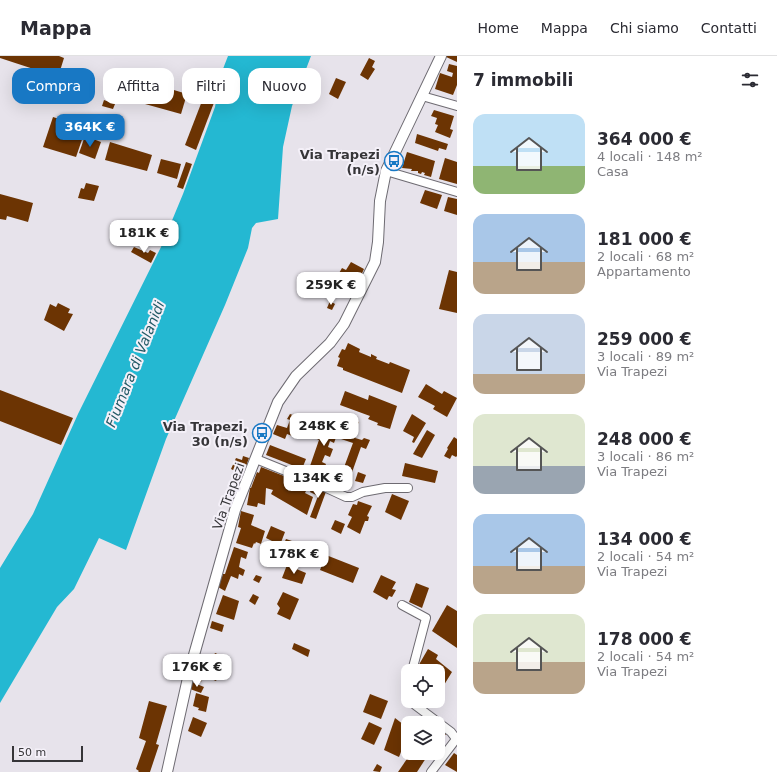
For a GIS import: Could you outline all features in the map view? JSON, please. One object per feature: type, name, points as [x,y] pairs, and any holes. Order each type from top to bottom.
[{"type":"street","name":"Via Trapezi","points":[[167,772],[196,647],[235,510],[278,402],[296,376],[330,343],[344,324],[375,262],[378,242],[380,201],[386,171],[441,56]]},
{"type":"street","points":[[422,96],[457,106]]},
{"type":"street","points":[[386,171],[457,192]]},
{"type":"street","points":[[256,459],[320,484],[346,497],[352,497],[363,492],[385,488],[408,488]]},
{"type":"street","points":[[402,605],[426,618],[414,664]]},
{"type":"street","points":[[419,708],[451,732],[457,739],[431,772]]},
{"type":"water","name":"Fiumara di Valanidi","points":[[228,56],[311,56],[306,68],[248,68],[248,104],[293,104],[283,147],[278,219],[256,223],[252,228],[248,248],[225,305],[166,439],[126,550],[99,538],[74,589],[57,607],[0,703],[0,568],[33,514],[78,414],[161,247],[183,194],[216,104],[240,104],[240,68],[223,68]]},
{"type":"building","points":[[0,56],[59,56],[64,58],[61,68],[31,68],[0,58]]},
{"type":"building","points":[[444,56],[457,56],[457,62]]},
{"type":"building","points":[[369,58],[375,61],[372,67],[375,69],[368,80],[360,75]]},
{"type":"building","points":[[449,64],[457,66],[457,85],[453,95],[435,89],[440,73],[452,77],[453,73],[447,71]]},
{"type":"building","points":[[336,78],[346,82],[338,99],[329,94]]},
{"type":"building","points":[[174,90],[182,92],[182,104],[184,104],[181,114],[145,104],[174,104]]},
{"type":"building","points":[[103,103],[115,104],[113,109],[102,106]]},
{"type":"building","points":[[201,104],[213,104],[196,150],[185,145]]},
{"type":"building","points":[[434,110],[454,116],[450,129],[453,130],[450,138],[435,132],[438,125],[435,124],[437,118],[431,116]]},
{"type":"building","points":[[53,117],[86,128],[76,157],[43,147]]},
{"type":"building","points":[[88,126],[95,128],[92,134],[86,132]]},
{"type":"building","points":[[417,134],[448,144],[446,150],[439,148],[438,151],[415,143]]},
{"type":"building","points":[[85,136],[101,142],[95,159],[79,153]]},
{"type":"building","points":[[110,142],[152,155],[147,171],[105,160]]},
{"type":"building","points":[[407,152],[435,161],[431,177],[424,175],[425,173],[422,172],[421,174],[418,173],[418,171],[411,171],[412,169],[402,168]]},
{"type":"building","points":[[445,158],[457,162],[457,184],[439,179]]},
{"type":"building","points":[[161,159],[181,164],[177,179],[157,173]]},
{"type":"building","points":[[186,162],[192,164],[183,189],[177,187]]},
{"type":"building","points":[[86,183],[99,186],[94,201],[78,198],[81,188],[84,189]]},
{"type":"building","points":[[425,190],[442,195],[437,209],[420,203]]},
{"type":"building","points":[[0,194],[33,203],[28,222],[7,216],[6,220],[0,219]]},
{"type":"building","points":[[448,197],[457,199],[457,215],[444,211]]},
{"type":"building","points":[[134,247],[148,253],[150,250],[156,253],[151,263],[131,252]]},
{"type":"building","points":[[351,262],[364,269],[357,284],[338,275],[342,268],[346,270]]},
{"type":"building","points":[[449,270],[457,272],[457,313],[439,309]]},
{"type":"building","points":[[330,273],[336,275],[334,281],[327,279]]},
{"type":"building","points":[[330,301],[335,304],[332,310],[327,308]]},
{"type":"building","points":[[58,303],[70,309],[68,313],[73,314],[64,331],[44,320],[50,304],[56,307]]},
{"type":"building","points":[[348,343],[360,349],[359,352],[371,357],[371,354],[377,357],[376,359],[389,364],[390,362],[410,370],[402,393],[343,370],[343,368],[337,366],[340,358],[338,357],[342,349],[345,350]]},
{"type":"building","points":[[426,384],[442,394],[444,391],[457,398],[447,417],[433,409],[435,406],[418,397]]},
{"type":"building","points":[[0,390],[73,418],[61,445],[0,421]]},
{"type":"building","points":[[345,391],[368,400],[369,395],[397,406],[390,429],[377,425],[378,423],[368,419],[370,416],[340,405]]},
{"type":"building","points":[[302,413],[315,418],[311,427],[300,423],[295,437],[287,434],[285,439],[273,434],[277,425],[287,428],[290,420],[287,419],[290,414],[301,418]]},
{"type":"building","points":[[412,414],[426,423],[414,443],[412,442],[414,437],[403,431]]},
{"type":"building","points":[[351,419],[359,422],[357,426],[350,424]]},
{"type":"building","points":[[325,422],[335,426],[334,431],[338,432],[334,443],[330,441],[328,447],[333,449],[330,457],[325,455],[322,462],[326,464],[323,473],[314,470],[315,468],[310,466],[319,440],[317,439],[319,432],[322,433]]},
{"type":"building","points":[[345,429],[357,433],[355,438],[370,440],[366,449],[361,447],[350,478],[342,475],[340,479],[328,475],[331,465],[343,470],[353,443],[341,439]]},
{"type":"building","points":[[427,430],[435,435],[422,458],[413,454]]},
{"type":"building","points":[[454,437],[457,439],[457,456],[452,455],[450,459],[444,456]]},
{"type":"building","points":[[270,445],[306,459],[302,469],[266,455]]},
{"type":"building","points":[[243,456],[249,458],[243,475],[231,469],[236,458],[242,460]]},
{"type":"building","points":[[405,463],[438,471],[435,483],[402,476]]},
{"type":"building","points":[[261,467],[289,478],[288,480],[292,482],[292,480],[309,485],[305,493],[313,497],[307,515],[271,494],[273,490],[266,488],[265,505],[258,503],[257,507],[247,505],[250,488],[257,472],[259,473]]},
{"type":"building","points":[[358,472],[366,475],[363,483],[355,481]]},
{"type":"building","points":[[313,484],[327,489],[316,519],[310,517],[318,496],[310,492]]},
{"type":"building","points":[[392,494],[409,501],[401,520],[385,512]]},
{"type":"building","points":[[358,501],[372,506],[367,516],[369,517],[368,521],[365,521],[360,534],[347,527],[352,517],[348,515],[353,504],[357,505]]},
{"type":"building","points":[[241,511],[254,515],[251,525],[265,531],[261,544],[256,542],[252,548],[236,543],[241,528],[238,527]]},
{"type":"building","points":[[335,520],[345,524],[341,534],[331,529]]},
{"type":"building","points":[[271,526],[285,532],[280,545],[266,538]]},
{"type":"building","points":[[286,539],[292,541],[289,548],[283,546]]},
{"type":"building","points":[[234,547],[248,552],[246,559],[241,557],[239,567],[245,570],[243,576],[239,574],[238,579],[231,576],[225,591],[218,587],[223,574],[225,574]]},
{"type":"building","points":[[326,555],[359,568],[353,583],[320,570]]},
{"type":"building","points":[[287,565],[306,573],[302,584],[282,578]]},
{"type":"building","points":[[256,575],[262,577],[259,583],[253,580]]},
{"type":"building","points":[[381,575],[396,582],[392,589],[396,590],[392,597],[389,596],[387,600],[373,592]]},
{"type":"building","points":[[416,583],[429,588],[422,608],[409,602]]},
{"type":"building","points":[[283,592],[299,599],[290,620],[277,614],[280,608],[277,604]]},
{"type":"building","points":[[253,594],[259,597],[255,605],[249,601]]},
{"type":"building","points":[[223,595],[239,601],[234,620],[216,614]]},
{"type":"building","points":[[447,605],[457,611],[457,648],[432,631]]},
{"type":"building","points":[[212,621],[224,625],[222,632],[210,628]]},
{"type":"building","points":[[294,643],[310,650],[308,657],[292,649]]},
{"type":"building","points":[[428,649],[438,655],[436,659],[442,664],[419,664]]},
{"type":"building","points":[[215,653],[229,659],[223,672],[229,674],[227,679],[219,675],[216,681],[204,674],[201,682],[193,680],[198,667],[207,670]]},
{"type":"building","points":[[445,666],[452,672],[445,683]]},
{"type":"building","points":[[192,682],[204,687],[201,693],[190,689]]},
{"type":"building","points":[[196,693],[209,697],[206,712],[198,710],[199,708],[193,706]]},
{"type":"building","points":[[370,694],[388,701],[381,719],[363,712]]},
{"type":"building","points":[[149,701],[167,706],[156,744],[159,745],[150,772],[138,772],[139,771],[136,769],[146,741],[139,738]]},
{"type":"building","points":[[193,717],[207,723],[201,737],[188,731]]},
{"type":"building","points":[[395,718],[401,723],[401,752],[399,757],[384,750]]},
{"type":"building","points":[[369,722],[382,728],[374,745],[361,739]]},
{"type":"building","points":[[454,753],[457,755],[457,772],[445,765]]},
{"type":"building","points":[[406,760],[425,760],[417,772],[398,772]]},
{"type":"building","points":[[377,764],[382,767],[380,772],[373,771]]},
{"type":"place","name":"Via Trapezi (n/s)","points":[[394,161]]},
{"type":"place","name":"Via Trapezi, 30 (n/s)","points":[[262,433]]}]
